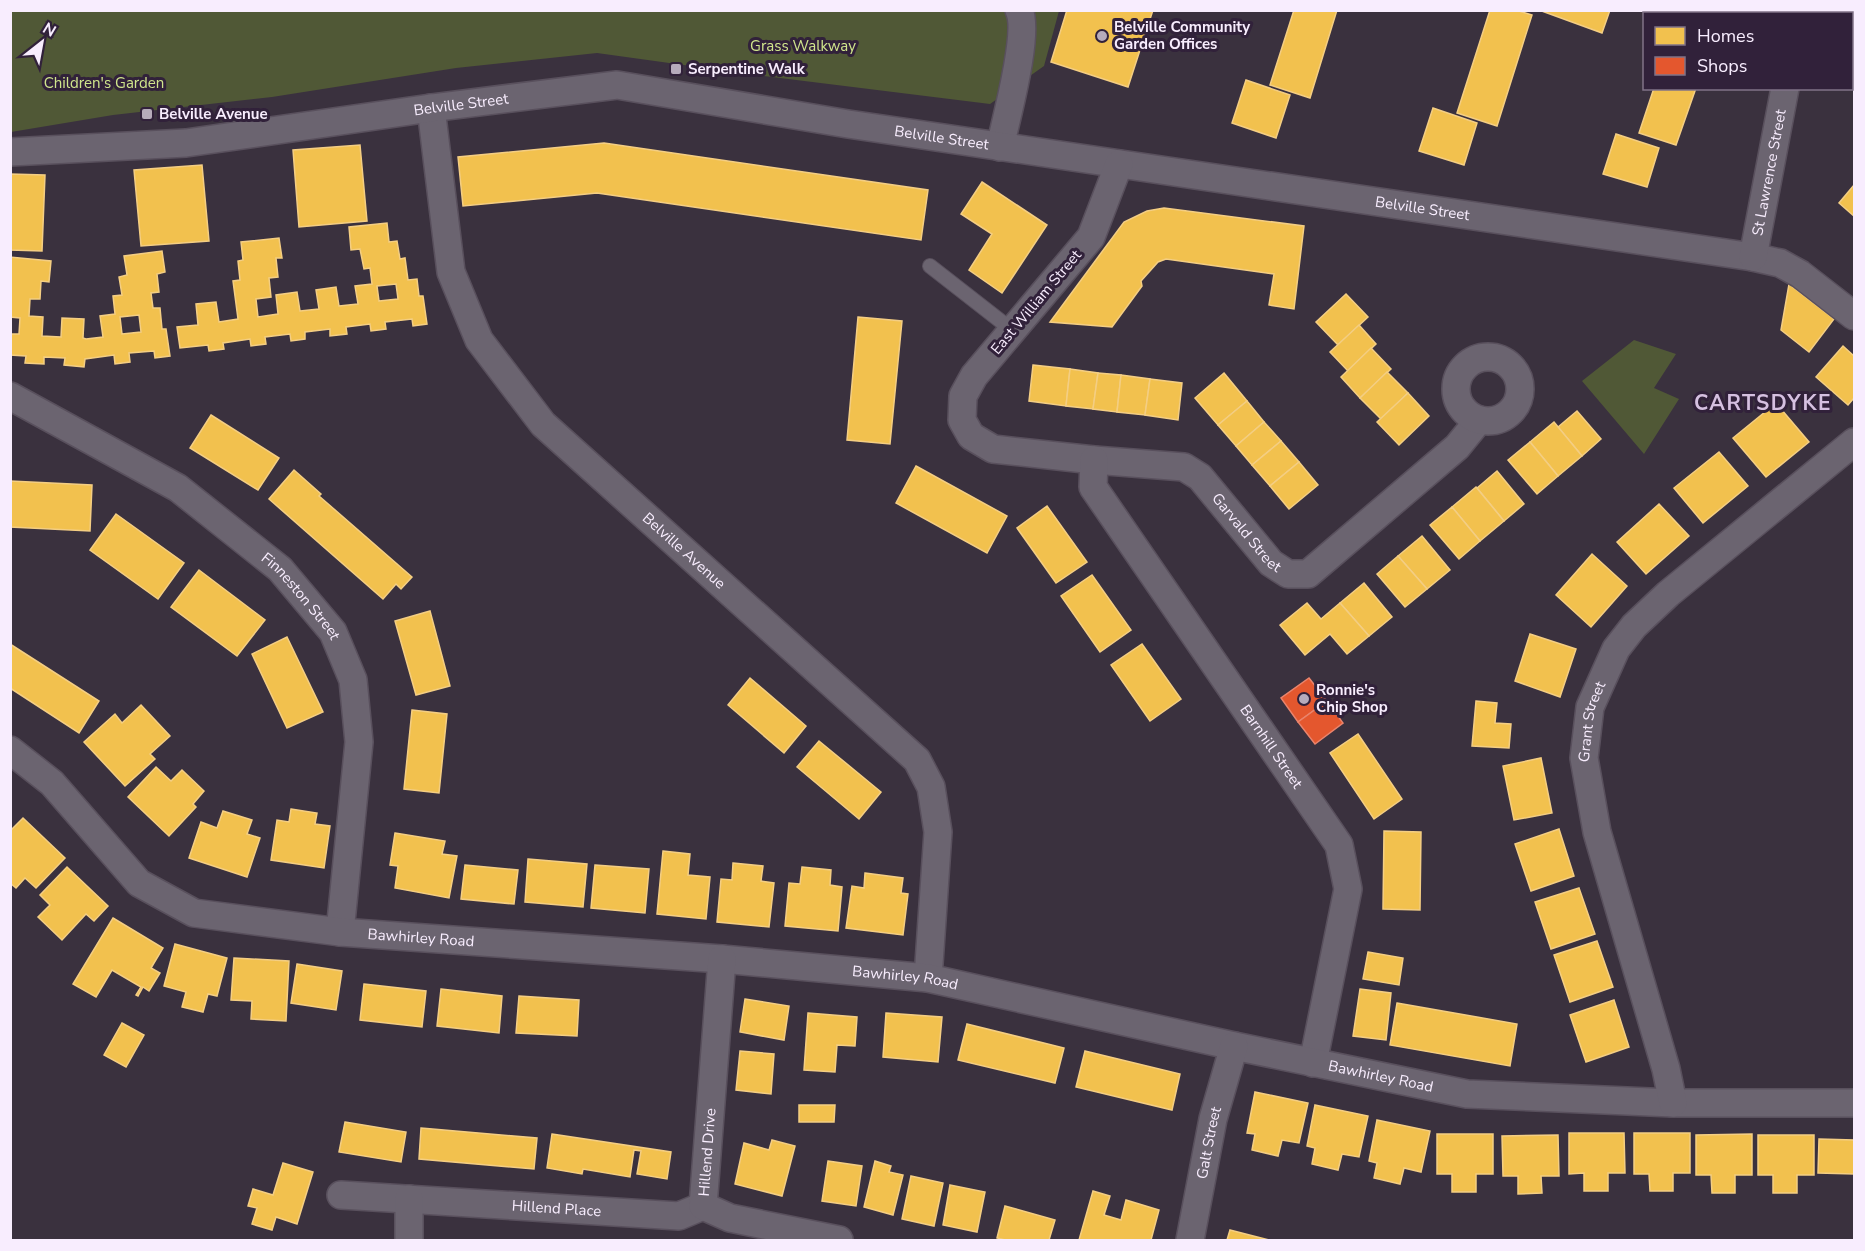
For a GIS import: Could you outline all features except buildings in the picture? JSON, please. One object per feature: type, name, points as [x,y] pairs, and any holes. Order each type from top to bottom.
[{"type":"street","points":[[1000,147],[1018,60],[1022,18],[1019,10]]},
{"type":"street","name":"Belville Street","points":[[10,152],[186,143],[431,108],[617,85],[848,124],[1753,257],[1780,263],[1800,274],[1854,316]]},
{"type":"street","name":"St Lawrence Street","points":[[1753,257],[1785,90]]},
{"type":"street","name":"Belville Avenue","points":[[431,108],[451,272],[479,339],[543,424],[916,760],[931,787],[938,832],[928,978]]},
{"type":"street","name":"East William Street","points":[[971,436],[962,420],[963,396],[974,376],[1091,237],[1119,164]]},
{"type":"street","name":"Finneston Street","points":[[10,396],[178,488],[280,569],[333,632],[353,680],[359,742],[340,932]]},
{"type":"street","name":"Garvald Street","points":[[971,436],[993,449],[1184,467],[1200,477],[1271,563],[1288,574],[1308,574],[1457,447],[1479,420]]},
{"type":"street","name":"Grant Street","points":[[1673,1103],[1666,1069],[1597,832],[1584,758],[1590,707],[1616,650],[1634,626],[1668,594],[1854,442]]},
{"type":"street","name":"Barnhill Street","points":[[1094,460],[1093,487],[1339,845],[1348,890],[1313,1063]]},
{"type":"street","name":"Bawhirley Road","points":[[10,750],[52,783],[139,883],[194,913],[340,932],[722,959],[928,978],[1234,1046],[1467,1094],[1673,1103],[1854,1103]]},
{"type":"street","name":"Hillend Drive","points":[[722,959],[703,1206],[730,1218],[839,1240]]},
{"type":"street","name":"Galt Street","points":[[1190,1240],[1213,1119],[1234,1046]]},
{"type":"street","name":"Hillend Place","points":[[341,1195],[680,1216],[703,1206]]},
{"type":"street","points":[[409,1199],[409,1240]]},
{"type":"lane","points":[[930,266],[1012,330]]},
{"type":"green space","points":[[11,11],[1059,11],[1044,66],[990,104],[597,53],[456,68],[272,97],[113,115],[11,132]]},
{"type":"green space","points":[[1798,11],[1854,11],[1854,82],[1853,12]]},
{"type":"green space","points":[[1634,340],[1676,354],[1654,388],[1679,399],[1644,454],[1582,381]]},
{"type":"place","name":"Belville Community Garden Offices","points":[[1102,36]]},
{"type":"place","name":"Serpentine Walk","points":[[676,69]]},
{"type":"place","name":"Belville Avenue","points":[[147,114]]},
{"type":"place","name":"Ronnie's Chip Shop","points":[[1304,699]]},
{"type":"district","name":"CARTSDYKE","points":[[1763,403]]},
{"type":"park label","name":"Grass Walkway","points":[[803,46]]},
{"type":"park label","name":"Children's Garden","points":[[104,83]]}]
